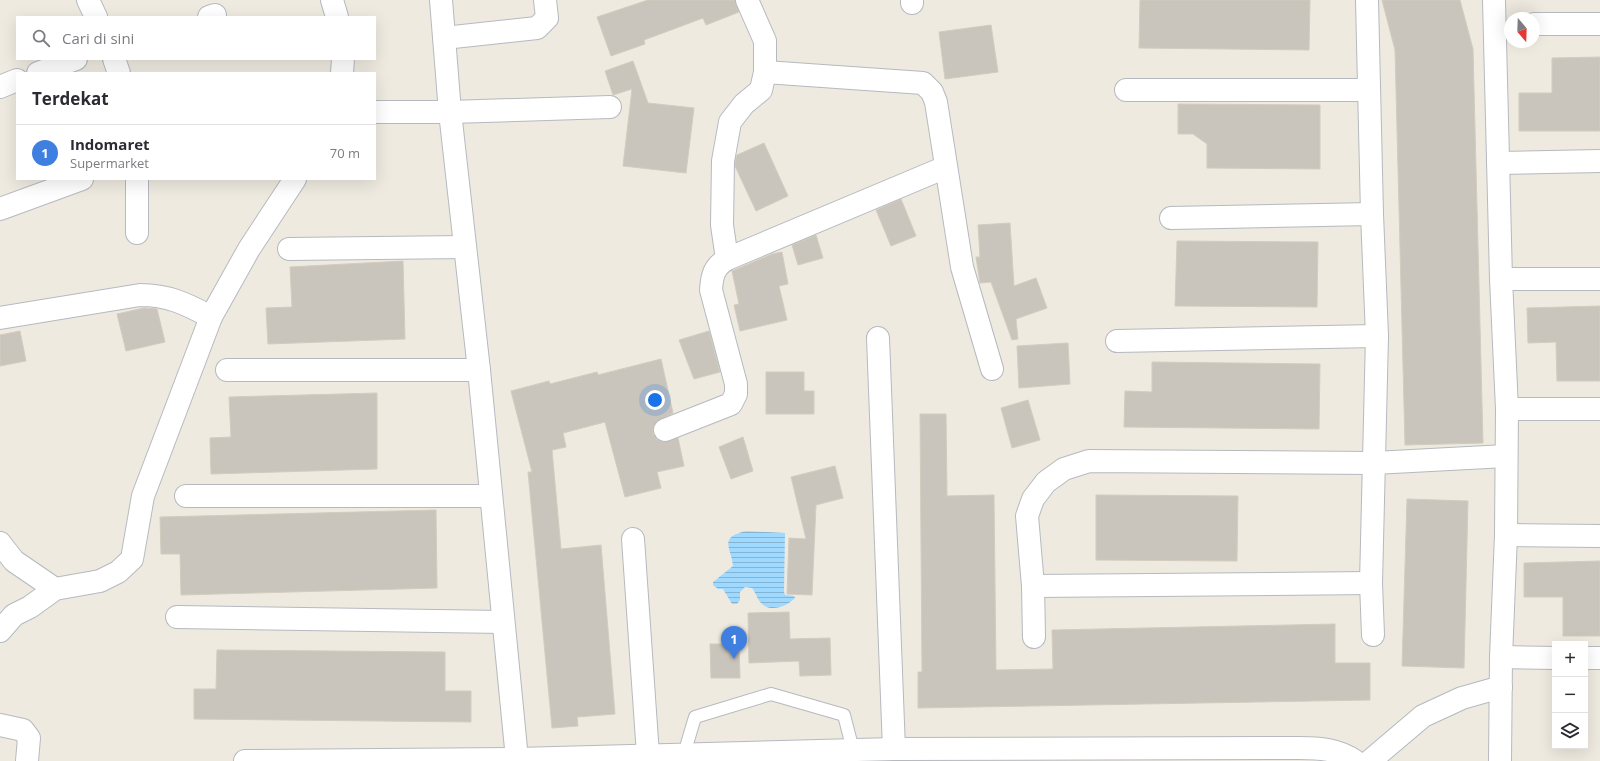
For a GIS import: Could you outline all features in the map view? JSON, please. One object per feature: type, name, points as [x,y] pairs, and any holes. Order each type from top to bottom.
[{"type":"street","points":[[88,0],[96,16]]},
{"type":"street","points":[[332,0],[337,16]]},
{"type":"street","points":[[441,0],[450,112],[479,370],[517,759]]},
{"type":"street","points":[[444,38],[537,28],[547,18],[545,0]]},
{"type":"street","points":[[727,259],[722,225],[723,161],[730,122],[744,104],[761,90],[765,72],[765,41],[747,0]]},
{"type":"street","points":[[1367,0],[1368,90],[1377,336],[1371,583],[1373,635]]},
{"type":"street","points":[[1494,0],[1502,23],[1498,163],[1501,279],[1507,409],[1506,535],[1500,761]]},
{"type":"street","points":[[1540,24],[1600,24]]},
{"type":"street","points":[[41,72],[73,60]]},
{"type":"street","points":[[114,60],[119,72]]},
{"type":"street","points":[[342,72],[343,60]]},
{"type":"street","points":[[765,72],[923,83],[932,92],[936,102],[962,267],[992,369]]},
{"type":"street","points":[[0,87],[16,80]]},
{"type":"street","points":[[1126,90],[1368,90]]},
{"type":"street","points":[[376,112],[450,112],[610,107]]},
{"type":"street","points":[[1498,163],[1600,161]]},
{"type":"street","points":[[665,430],[731,404],[736,394],[736,384],[711,290],[712,274],[718,265],[727,259],[946,167]]},
{"type":"street","points":[[0,208],[79,180]]},
{"type":"street","points":[[137,180],[137,233]]},
{"type":"street","points":[[0,630],[14,615],[30,607],[55,589],[100,581],[118,572],[132,559],[143,496],[210,317],[249,249],[294,180]]},
{"type":"street","points":[[1170,218],[1372,214]]},
{"type":"street","points":[[289,249],[465,247]]},
{"type":"street","points":[[1501,279],[1600,279]]},
{"type":"street","points":[[0,318],[140,295],[158,295],[177,300],[210,317]]},
{"type":"street","points":[[1117,341],[1377,336]]},
{"type":"street","points":[[878,338],[894,749]]},
{"type":"street","points":[[227,370],[479,370]]},
{"type":"street","points":[[1507,409],[1600,409]]},
{"type":"street","points":[[1034,637],[1033,586],[1028,516],[1033,499],[1046,482],[1064,469],[1089,461],[1374,462],[1506,456]]},
{"type":"street","points":[[186,496],[491,496]]},
{"type":"street","points":[[1506,535],[1600,536]]},
{"type":"street","points":[[632,539],[648,755]]},
{"type":"street","points":[[0,543],[14,561],[55,589]]},
{"type":"street","points":[[1033,586],[1371,583]]},
{"type":"street","points":[[177,617],[503,622]]},
{"type":"street","points":[[1502,657],[1552,658]]},
{"type":"street","points":[[1588,658],[1600,658]]},
{"type":"street","points":[[1370,761],[1423,716],[1462,698],[1501,687]]},
{"type":"street","points":[[0,725],[23,730],[29,738],[27,761]]},
{"type":"street","points":[[245,761],[517,759],[894,749],[1326,749],[1349,756],[1355,761]]},
{"type":"lane","points":[[684,754],[695,717],[771,694],[844,715],[853,750]]},
{"type":"water","points":[[746,531],[785,533],[784,592],[785,595],[794,596],[795,598],[791,602],[776,608],[766,607],[758,599],[752,588],[745,587],[740,592],[740,600],[737,604],[732,604],[723,589],[718,589],[713,585],[713,582],[733,566],[728,544],[729,540],[737,534]]},
{"type":"building","points":[[648,0],[735,0],[739,12],[706,25],[703,18],[644,40],[645,44],[611,56],[597,17]]},
{"type":"building","points":[[1140,0],[1310,0],[1309,50],[1139,48]]},
{"type":"building","points":[[1382,0],[1460,0],[1473,49],[1483,443],[1405,445],[1395,50]]},
{"type":"building","points":[[991,25],[998,72],[945,79],[939,32]]},
{"type":"building","points":[[1600,57],[1600,131],[1519,131],[1519,93],[1552,93],[1552,58]]},
{"type":"building","points":[[633,61],[648,103],[694,108],[686,173],[623,166],[632,89],[613,95],[605,71]]},
{"type":"building","points":[[1178,104],[1320,105],[1320,169],[1207,168],[1207,144],[1193,134],[1178,134]]},
{"type":"building","points":[[764,143],[788,196],[756,211],[735,166],[735,162],[737,155]]},
{"type":"building","points":[[901,199],[916,236],[891,246],[876,210]]},
{"type":"building","points":[[1010,223],[1014,286],[1036,278],[1047,308],[1016,319],[1018,339],[1012,340],[991,282],[980,283],[976,257],[980,257],[978,225]]},
{"type":"building","points":[[816,235],[823,258],[798,265],[792,245]]},
{"type":"building","points":[[1177,241],[1318,242],[1317,307],[1175,306]]},
{"type":"building","points":[[782,252],[788,284],[779,286],[787,320],[740,331],[734,305],[739,304],[732,271],[772,254]]},
{"type":"building","points":[[403,261],[405,339],[268,344],[266,308],[292,307],[290,267]]},
{"type":"building","points":[[1600,306],[1600,381],[1557,381],[1556,342],[1528,343],[1527,308]]},
{"type":"building","points":[[144,308],[157,309],[165,342],[126,351],[117,314]]},
{"type":"building","points":[[20,331],[26,361],[0,366],[0,335]]},
{"type":"building","points":[[709,331],[720,372],[694,379],[679,340]]},
{"type":"building","points":[[1068,343],[1070,384],[1019,388],[1017,346]]},
{"type":"building","points":[[661,359],[673,413],[656,422],[653,428],[653,434],[657,440],[663,442],[678,438],[684,466],[657,472],[661,488],[625,497],[605,422],[563,433],[566,447],[552,450],[561,549],[601,545],[615,714],[577,717],[578,726],[552,728],[528,472],[532,472],[511,391],[549,381],[550,384],[597,372],[598,375]]},
{"type":"building","points":[[1152,362],[1320,364],[1319,429],[1124,427],[1125,391],[1152,392]]},
{"type":"building","points":[[766,372],[804,372],[804,391],[814,391],[814,414],[766,414]]},
{"type":"building","points":[[377,393],[377,469],[211,474],[210,438],[231,437],[229,397]]},
{"type":"building","points":[[1028,400],[1040,440],[1012,448],[1001,408]]},
{"type":"building","points":[[920,414],[946,414],[947,496],[994,495],[996,670],[1053,669],[1052,630],[1335,624],[1335,663],[1370,663],[1370,700],[918,708],[918,672],[922,672]]},
{"type":"building","points":[[743,437],[753,471],[731,479],[719,447]]},
{"type":"building","points":[[835,466],[843,498],[816,505],[812,595],[787,594],[789,538],[806,539],[791,477]]},
{"type":"building","points":[[1096,495],[1238,496],[1237,561],[1096,560]]},
{"type":"building","points":[[1407,499],[1468,501],[1464,668],[1402,666]]},
{"type":"building","points":[[436,510],[437,588],[181,595],[180,554],[161,554],[160,517]]},
{"type":"building","points":[[1600,561],[1600,636],[1563,636],[1563,597],[1524,597],[1524,563]]},
{"type":"building","points":[[789,612],[790,639],[830,638],[831,675],[800,676],[799,661],[749,663],[748,613]]},
{"type":"building","points":[[710,644],[739,644],[740,678],[711,678]]},
{"type":"building","points":[[217,650],[445,652],[445,691],[471,691],[471,722],[194,719],[194,689],[216,689]]},
{"type":"place","name":"Indomaret","points":[[734,659]]}]
